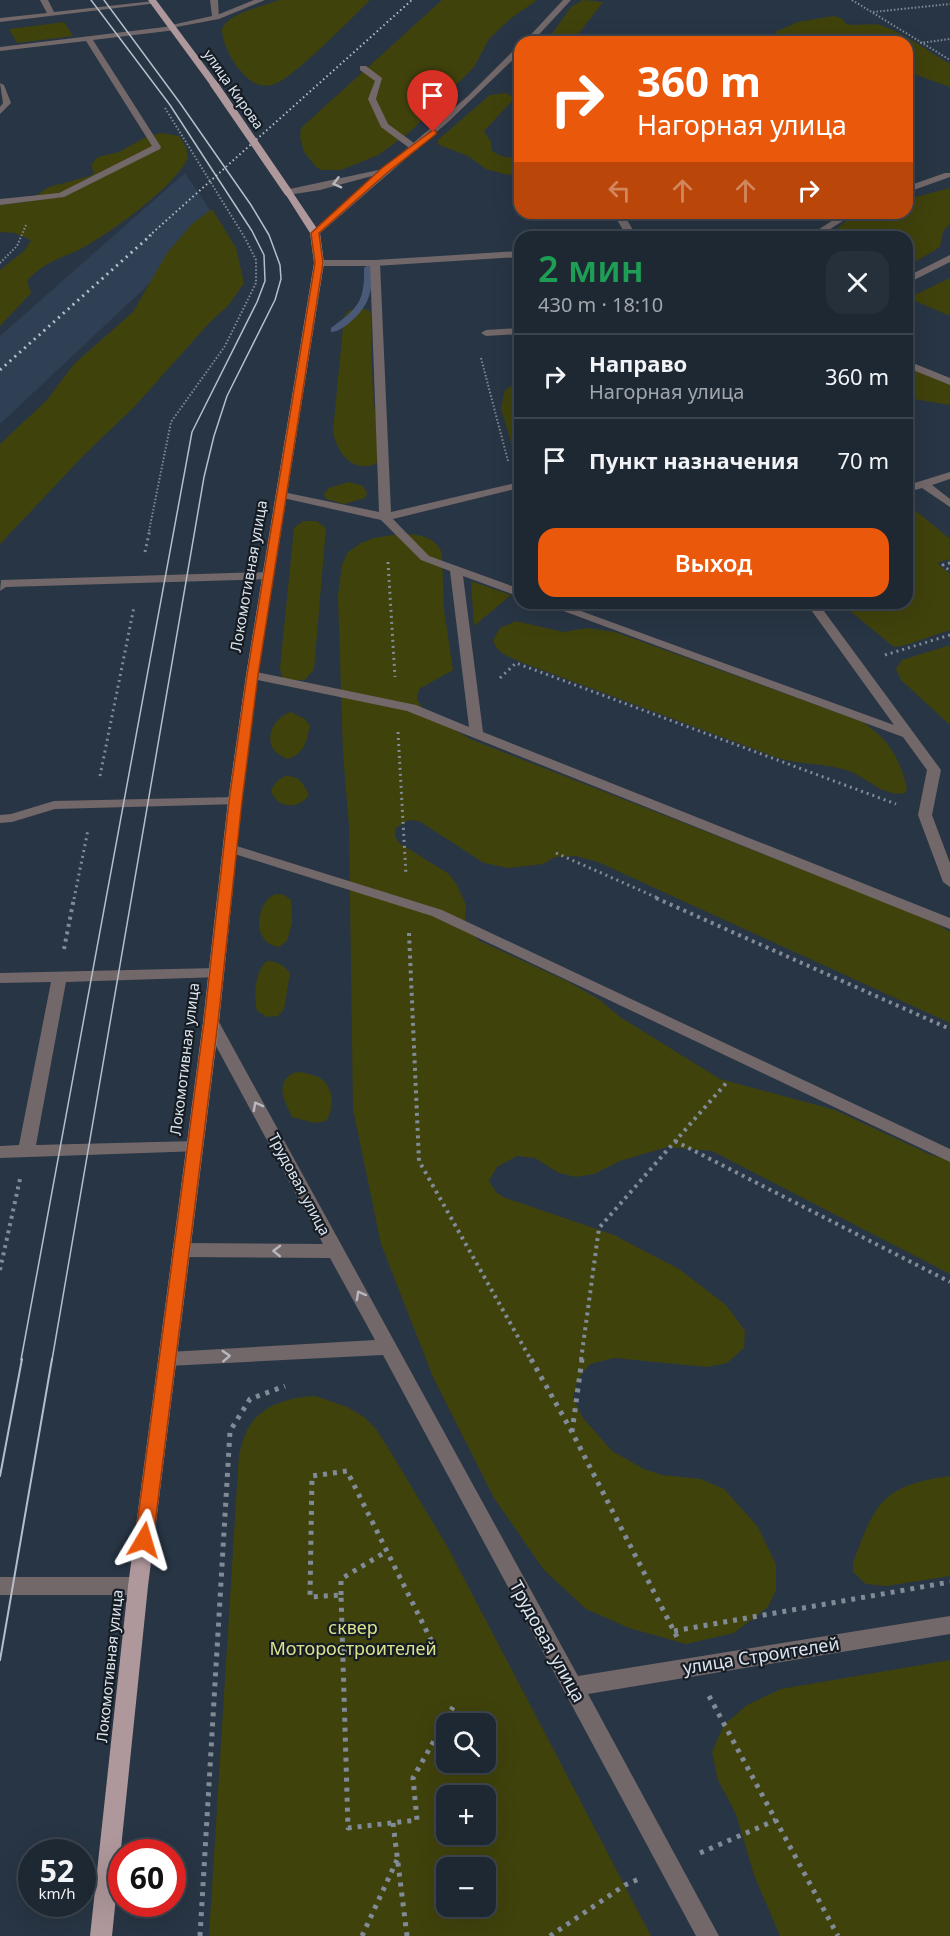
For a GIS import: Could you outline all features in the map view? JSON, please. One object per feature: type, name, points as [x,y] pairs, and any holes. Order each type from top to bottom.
[{"type":"main road","name":"улица Кирова","points":[[153,1],[290,194]]},
{"type":"main road","name":"Локомотивная улица","points":[[101,1936],[138,1586],[211,1022],[235,801],[252,675],[319,263],[315,233],[290,194]]},
{"type":"street","points":[[44,0],[52,14]]},
{"type":"street","points":[[214,0],[216,17]]},
{"type":"street","points":[[0,49],[172,27],[216,17],[261,0]]},
{"type":"street","points":[[534,36],[567,0]]},
{"type":"street","points":[[0,20],[153,1]]},
{"type":"street","points":[[0,202],[61,195],[157,147],[88,38]]},
{"type":"street","points":[[315,233],[385,170],[415,148],[486,85],[514,55]]},
{"type":"street","points":[[363,68],[379,80],[372,99],[384,125],[415,148]]},
{"type":"street","points":[[0,85],[7,103],[0,112]]},
{"type":"street","points":[[290,194],[385,170]]},
{"type":"street","points":[[913,187],[949,175]]},
{"type":"street","points":[[822,231],[840,219]]},
{"type":"street","points":[[319,263],[375,263],[514,254]]},
{"type":"street","points":[[913,277],[950,258]]},
{"type":"street","points":[[375,263],[385,516],[424,558],[514,591]]},
{"type":"street","points":[[486,333],[514,331]]},
{"type":"street","points":[[913,366],[950,382]]},
{"type":"street","points":[[950,463],[950,468]]},
{"type":"street","points":[[913,487],[950,475]]},
{"type":"street","points":[[924,484],[950,504]]},
{"type":"street","points":[[283,495],[385,516],[514,486]]},
{"type":"street","points":[[456,569],[477,735]]},
{"type":"street","points":[[0,587],[1,584],[268,576]]},
{"type":"street","points":[[564,609],[907,734]]},
{"type":"street","points":[[816,609],[934,770],[925,815],[950,882]]},
{"type":"street","points":[[252,675],[411,708],[950,924]]},
{"type":"street","points":[[0,819],[12,818],[54,805],[235,801]]},
{"type":"street","points":[[230,848],[437,913],[950,1156]]},
{"type":"street","points":[[0,978],[216,973]]},
{"type":"street","points":[[26,1152],[59,977]]},
{"type":"street","name":"Трудовая улица","points":[[211,1022],[708,1936]]},
{"type":"street","points":[[0,1152],[195,1148]]},
{"type":"street","points":[[181,1250],[336,1251]]},
{"type":"street","points":[[168,1359],[388,1347]]},
{"type":"street","points":[[0,1586],[138,1586]]},
{"type":"street","name":"улица Строителей","points":[[573,1687],[950,1625]]},
{"type":"path","points":[[852,0],[908,36]]},
{"type":"path","points":[[872,12],[950,4]]},
{"type":"path","points":[[913,39],[950,60]]},
{"type":"path","points":[[919,43],[950,39]]},
{"type":"path","points":[[165,108],[245,238]]},
{"type":"path","points":[[0,263],[17,246],[26,224],[21,200]]},
{"type":"path","points":[[480,354],[514,482]]},
{"type":"path","points":[[385,516],[408,904],[419,1161],[572,1432],[674,1631],[838,1936]]},
{"type":"path","points":[[950,562],[943,565],[950,571]]},
{"type":"path","points":[[856,663],[950,635]]},
{"type":"path","points":[[472,702],[516,663],[925,815]]},
{"type":"path","points":[[556,853],[950,1029]]},
{"type":"path","points":[[572,1432],[599,1228],[746,1060]]},
{"type":"path","points":[[675,1141],[950,1282]]},
{"type":"path","points":[[0,1270],[26,1152]]},
{"type":"path","points":[[200,1936],[230,1431],[250,1399],[290,1384]]},
{"type":"path","points":[[341,1595],[310,1597],[312,1476],[347,1471],[435,1648],[343,1653]]},
{"type":"path","points":[[387,1551],[341,1579],[348,1828],[417,1820],[413,1778],[453,1707]]},
{"type":"path","points":[[674,1631],[950,1582]]},
{"type":"path","points":[[393,1823],[407,1936]]},
{"type":"path","points":[[362,1936],[397,1859]]},
{"type":"path","points":[[550,1936],[625,1885]]},
{"type":"shaded area","points":[[185,173],[217,220],[0,424],[0,336]]},
{"type":"green space","points":[[279,0],[370,0],[293,72],[272,85],[258,85],[244,75],[234,62],[228,52],[222,29],[226,23],[239,14]]},
{"type":"green space","points":[[442,0],[537,0],[510,19],[489,39],[474,67],[410,132],[378,155],[341,170],[321,170],[316,167],[304,152],[300,137],[301,128]]},
{"type":"green space","points":[[583,0],[603,2],[577,36],[550,36],[571,7]]},
{"type":"green space","points":[[834,16],[843,19],[846,24],[883,26],[904,36],[776,36],[775,32],[798,22]]},
{"type":"green space","points":[[64,22],[73,36],[17,43],[9,29]]},
{"type":"green space","points":[[913,41],[950,64],[950,87],[913,74]]},
{"type":"green space","points":[[506,93],[513,97],[484,131],[491,142],[492,151],[501,156],[514,158],[514,175],[486,169],[468,156],[437,144],[439,139],[490,95]]},
{"type":"green space","points":[[162,133],[179,136],[186,147],[188,158],[181,169],[157,194],[112,230],[86,246],[47,264],[33,274],[27,281],[31,293],[0,326],[0,270],[24,251],[31,240],[15,233],[0,232],[0,205],[26,202],[49,187],[90,176],[94,173],[91,165],[98,157],[119,152],[148,136]]},
{"type":"green space","points":[[950,188],[950,223],[943,232],[940,247],[913,263],[913,231],[836,231],[850,219],[913,219],[913,198]]},
{"type":"green space","points":[[212,209],[236,248],[244,283],[228,306],[210,322],[135,406],[83,456],[0,544],[0,444],[47,400],[74,364],[133,312],[167,253],[192,224]]},
{"type":"green space","points":[[950,278],[950,316],[913,300],[913,296]]},
{"type":"green space","points":[[359,308],[369,310],[371,314],[373,387],[380,447],[379,458],[369,466],[349,461],[340,451],[333,431],[344,317],[348,311]]},
{"type":"green space","points":[[913,369],[950,385],[950,405],[913,399]]},
{"type":"green space","points":[[514,385],[514,452],[501,408],[505,390]]},
{"type":"green space","points":[[349,482],[363,486],[367,493],[365,498],[344,504],[326,499],[324,494],[329,488]]},
{"type":"green space","points":[[916,511],[950,539],[950,559],[937,563],[950,574],[950,630],[894,647],[847,609],[913,609],[913,512]]},
{"type":"green space","points":[[303,521],[316,521],[326,528],[314,669],[305,680],[287,680],[282,677],[280,668],[294,528]]},
{"type":"green space","points":[[399,534],[418,535],[430,539],[442,553],[444,610],[453,670],[419,689],[417,699],[425,712],[470,739],[931,920],[950,932],[950,1023],[598,862],[576,856],[555,857],[543,864],[508,868],[484,863],[419,821],[409,820],[396,828],[395,836],[399,843],[449,874],[466,905],[465,916],[468,931],[480,941],[569,982],[600,1000],[620,1017],[720,1079],[835,1110],[931,1155],[950,1160],[950,1274],[712,1151],[667,1147],[620,1161],[594,1174],[576,1177],[559,1173],[535,1158],[517,1156],[497,1167],[489,1181],[496,1192],[503,1197],[614,1235],[679,1269],[726,1305],[745,1331],[744,1348],[727,1363],[707,1367],[614,1358],[590,1364],[578,1379],[573,1398],[583,1418],[612,1451],[644,1469],[662,1475],[701,1479],[724,1489],[758,1527],[776,1565],[776,1590],[768,1607],[734,1633],[686,1644],[629,1628],[586,1609],[544,1570],[494,1498],[433,1377],[381,1244],[353,1109],[349,826],[343,753],[338,595],[342,565],[348,552],[374,538]]},
{"type":"green space","points":[[471,581],[511,595],[474,626]]},
{"type":"green space","points":[[516,621],[563,632],[587,628],[615,632],[863,722],[887,743],[901,768],[907,789],[905,793],[897,794],[883,790],[849,771],[778,758],[518,661],[499,651],[493,640],[500,628]]},
{"type":"green space","points":[[950,645],[950,725],[901,680],[896,669],[902,660]]},
{"type":"green space","points":[[291,712],[305,719],[310,726],[301,751],[287,759],[273,749],[270,736],[277,721]]},
{"type":"green space","points":[[285,776],[294,777],[303,784],[309,795],[304,800],[288,805],[282,804],[274,796],[271,790],[277,781]]},
{"type":"green space","points":[[276,894],[284,895],[291,900],[292,923],[287,941],[279,947],[269,943],[263,937],[259,921],[265,904]]},
{"type":"green space","points":[[267,961],[280,964],[290,973],[284,1009],[278,1016],[267,1017],[257,1011],[255,992],[257,978]]},
{"type":"green space","points":[[301,1072],[320,1078],[328,1087],[332,1104],[326,1121],[315,1123],[292,1117],[282,1088],[287,1077]]},
{"type":"green space","name":"сквер Моторостроителей","points":[[315,1396],[347,1407],[364,1417],[376,1429],[447,1546],[651,1936],[209,1936],[239,1454],[247,1430],[254,1419],[269,1408],[287,1400]]},
{"type":"green space","points":[[950,1476],[950,1576],[886,1586],[866,1584],[853,1572],[853,1563],[876,1511],[896,1491],[927,1480]]},
{"type":"green space","points":[[950,1660],[950,1936],[780,1936],[754,1875],[736,1814],[718,1780],[712,1752],[724,1725],[747,1705],[781,1689]]},
{"type":"waterway","points":[[334,330],[352,317],[363,305],[368,290],[368,268]]},
{"type":"tram line","points":[[21,1360],[192,432],[257,302],[265,281],[264,255],[252,231],[170,105],[91,0]]},
{"type":"tram line","points":[[52,1360],[204,477],[227,396],[275,300],[281,279],[280,265],[269,235],[251,205],[104,0]]},
{"type":"tram line","points":[[0,1476],[22,1359]]},
{"type":"tram line","points":[[0,1660],[52,1359]]},
{"type":"railway","points":[[149,236],[412,0]]},
{"type":"railway","points":[[0,370],[151,235]]},
{"type":"route","points":[[144,1540],[211,1022],[235,801],[252,675],[319,263],[315,233],[385,170],[433,132]]}]
